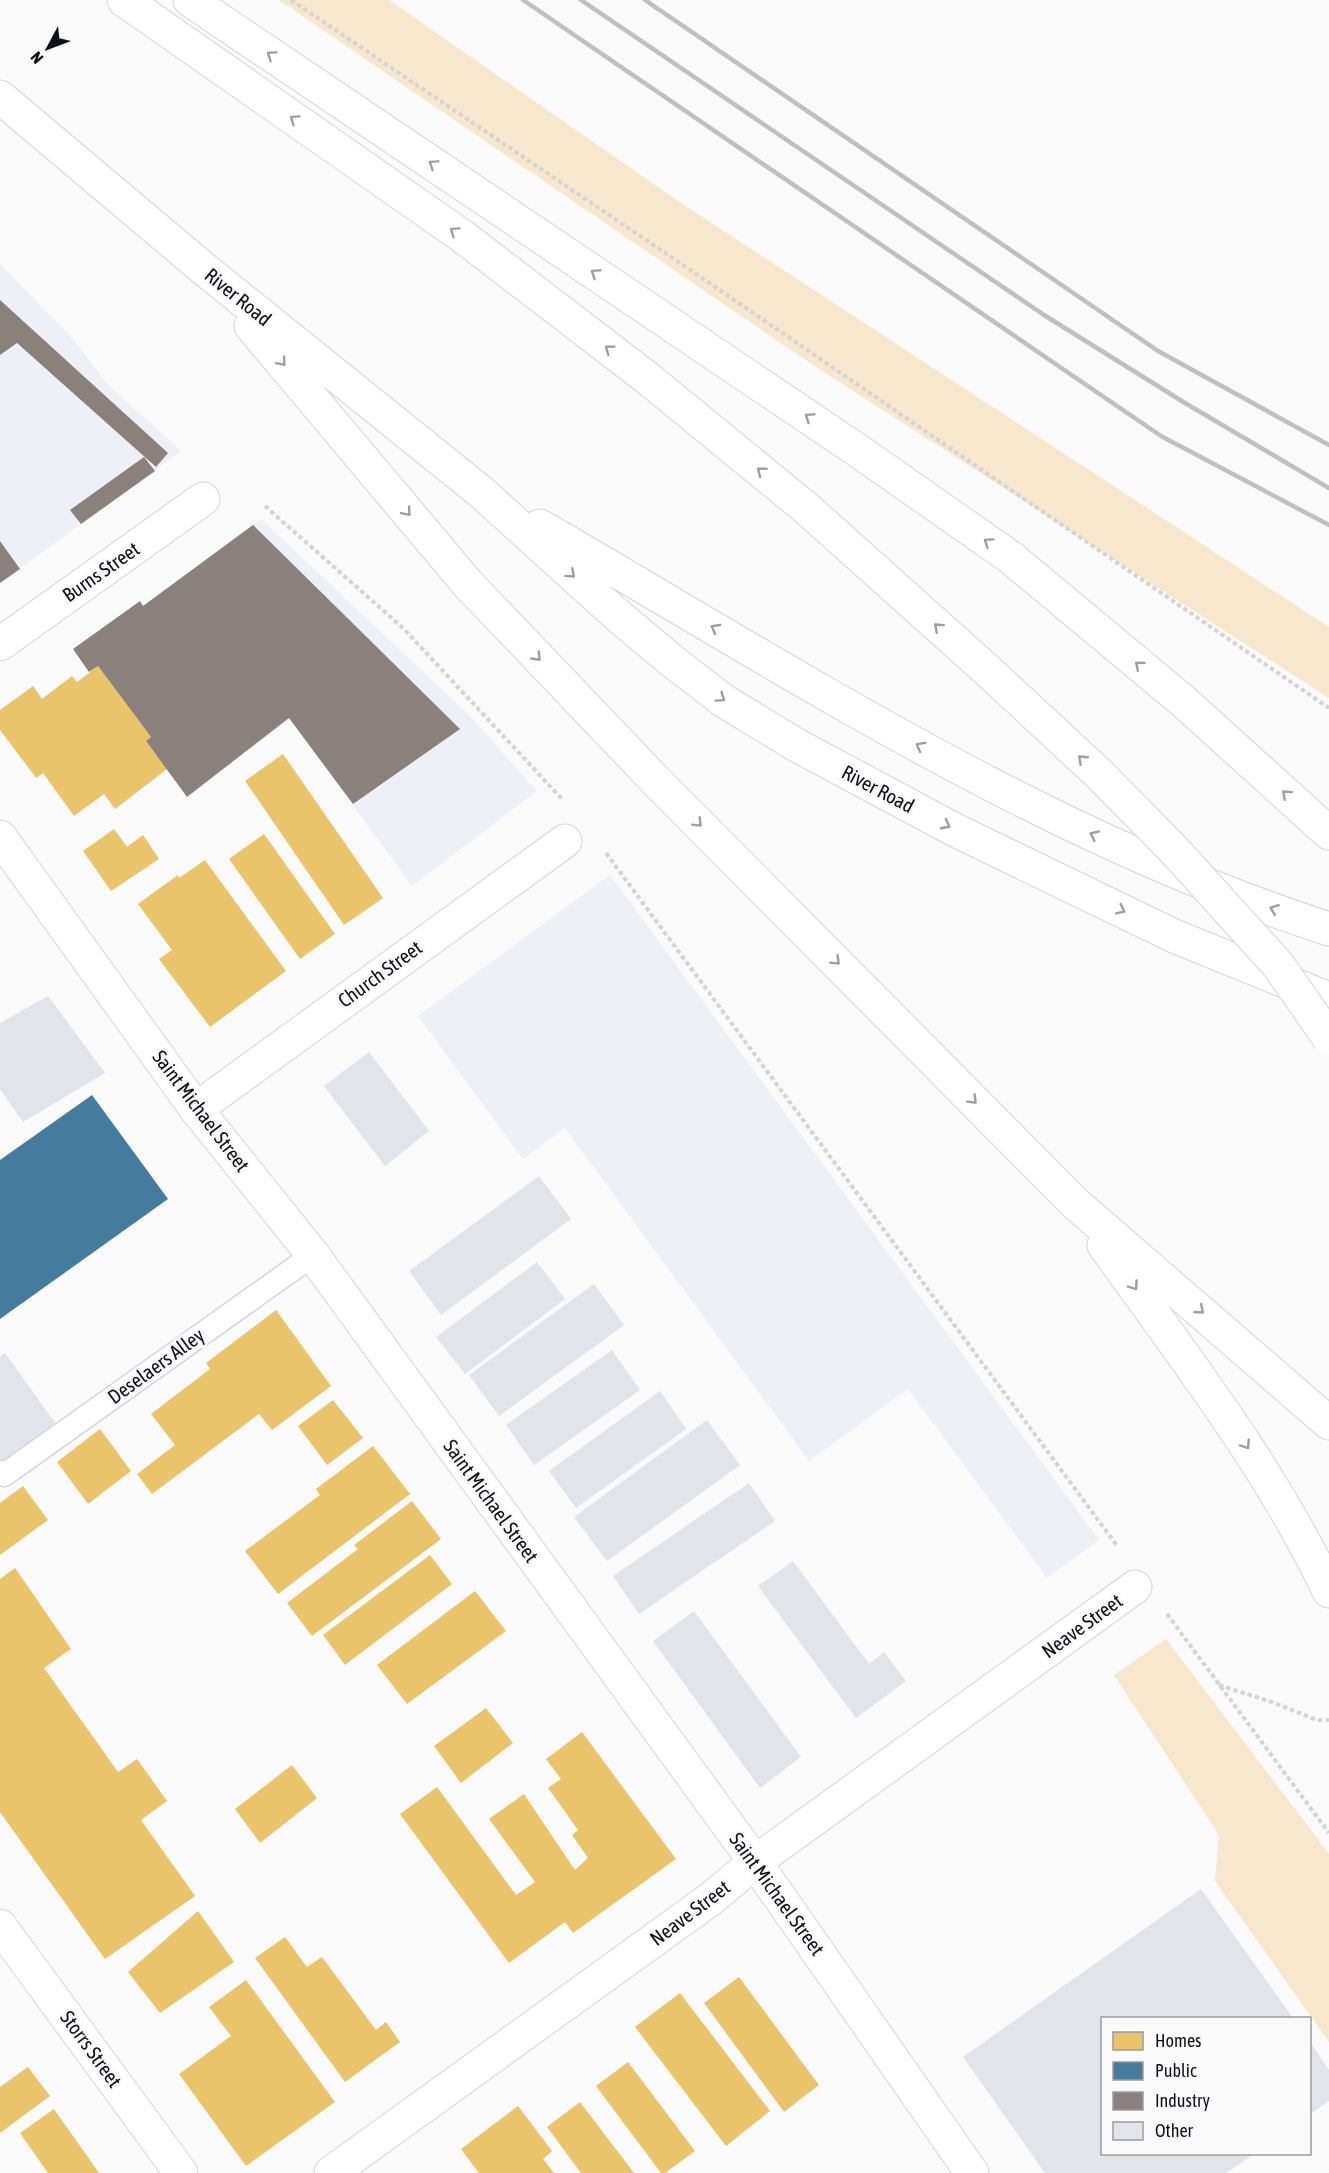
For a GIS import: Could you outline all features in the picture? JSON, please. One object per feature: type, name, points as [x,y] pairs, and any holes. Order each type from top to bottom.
[{"type":"main road","points":[[124,0],[462,236],[646,377],[806,508],[1080,756],[1174,850],[1278,965],[1329,1038]]},
{"type":"main road","points":[[190,0],[857,450],[1010,557],[1183,702],[1329,833]]},
{"type":"main road","name":"River Road","points":[[0,97],[204,269],[481,492],[615,614],[724,700],[798,746],[957,831],[1174,936],[1329,999]]},
{"type":"main road","points":[[204,269],[467,583],[657,782],[1076,1204],[1329,1423]]},
{"type":"main road","name":"River Road","points":[[481,492],[860,712],[1028,805],[1154,862],[1329,929]]},
{"type":"main road","name":"Burns Street","points":[[0,644],[203,499]]},
{"type":"main road","name":"Saint Michael Street","points":[[0,837],[196,1109],[313,1255],[755,1862],[972,2173]]},
{"type":"main road","name":"Church Street","points":[[196,1109],[565,841]]},
{"type":"main road","points":[[1076,1204],[1250,1450],[1309,1550],[1329,1591]]},
{"type":"main road","name":"Neave Street","points":[[331,2173],[712,1898],[755,1862],[1148,1596]]},
{"type":"main road","name":"Storrs Street","points":[[0,1926],[182,2173]]},
{"type":"lane","name":"Deselaers Alley","points":[[0,1473],[4,1475],[313,1255]]},
{"type":"path","points":[[291,0],[689,269],[1329,708]]},
{"type":"path","points":[[265,506],[403,628],[563,800]]},
{"type":"path","points":[[605,852],[1119,1548]]},
{"type":"path","points":[[1148,1596],[1329,1833]]},
{"type":"path","points":[[1217,1684],[1317,1720],[1329,1720]]},
{"type":"shaded area","points":[[279,0],[389,0],[678,201],[1329,627],[1329,698],[813,365]]},
{"type":"shaded area","points":[[0,264],[73,339],[108,385],[181,451],[0,583]]},
{"type":"shaded area","points":[[261,519],[470,716],[537,791],[412,886],[289,718],[250,750],[143,606]]},
{"type":"shaded area","points":[[610,875],[1099,1540],[1047,1578],[908,1389],[809,1461],[565,1128],[523,1159],[418,1016]]},
{"type":"shaded area","points":[[1166,1639],[1329,1854],[1329,2042],[1215,1881],[1219,1835],[1114,1675]]},
{"type":"building: Homes","points":[[98,666],[151,737],[146,741],[167,769],[115,809],[104,794],[74,816],[43,773],[36,778],[0,730],[0,710],[33,686],[42,699],[72,676],[77,682]]},
{"type":"building: Homes","points":[[283,754],[383,898],[344,925],[245,781]]},
{"type":"building: Homes","points":[[114,829],[127,847],[143,835],[159,859],[111,891],[83,851]]},
{"type":"building: Homes","points":[[264,834],[335,934],[300,959],[229,859]]},
{"type":"building: Homes","points":[[205,860],[286,971],[210,1027],[159,959],[172,950],[138,904],[178,875],[179,878]]},
{"type":"building: Homes","points":[[276,1310],[331,1386],[272,1430],[259,1414],[152,1494],[137,1474],[175,1445],[151,1414],[210,1369],[206,1363]]},
{"type":"building: Homes","points":[[333,1400],[363,1438],[327,1465],[298,1426]]},
{"type":"building: Homes","points":[[100,1429],[131,1471],[88,1504],[57,1462]]},
{"type":"building: Homes","points":[[373,1446],[410,1494],[278,1594],[245,1551],[320,1495],[316,1489]]},
{"type":"building: Homes","points":[[23,1486],[48,1520],[0,1555],[0,1503]]},
{"type":"building: Homes","points":[[412,1501],[441,1539],[312,1636],[287,1603],[358,1549],[354,1545]]},
{"type":"building: Homes","points":[[430,1555],[452,1584],[345,1665],[323,1635]]},
{"type":"building: Homes","points":[[15,1568],[71,1649],[44,1668],[118,1772],[137,1759],[167,1801],[141,1820],[195,1896],[105,1959],[0,1812],[0,1579]]},
{"type":"building: Homes","points":[[475,1591],[506,1631],[407,1704],[377,1665]]},
{"type":"building: Homes","points":[[486,1708],[513,1743],[461,1783],[434,1746]]},
{"type":"building: Homes","points":[[582,1732],[676,1859],[573,1933],[565,1922],[509,1963],[400,1814],[437,1787],[516,1895],[535,1882],[489,1819],[524,1794],[575,1870],[588,1858],[572,1835],[578,1830],[548,1788],[561,1779],[546,1759]]},
{"type":"building: Homes","points":[[292,1765],[317,1798],[260,1843],[235,1809]]},
{"type":"building: Homes","points":[[198,1911],[234,1962],[160,2013],[128,1972]]},
{"type":"building: Homes","points":[[285,1937],[307,1967],[322,1957],[376,2030],[386,2022],[400,2042],[345,2082],[255,1958]]},
{"type":"building: Homes","points":[[739,1977],[819,2085],[784,2112],[704,2003]]},
{"type":"building: Homes","points":[[246,1980],[335,2102],[246,2166],[179,2074],[231,2036],[209,2007]]},
{"type":"building: Homes","points":[[680,1993],[770,2111],[726,2146],[635,2027]]},
{"type":"building: Homes","points":[[628,2062],[695,2151],[665,2173],[661,2173],[596,2086]]},
{"type":"building: Homes","points":[[28,2067],[50,2096],[0,2133],[0,2087]]},
{"type":"building: Homes","points":[[580,2102],[634,2173],[581,2173],[547,2127]]},
{"type":"building: Homes","points":[[518,2106],[552,2151],[543,2159],[554,2173],[479,2173],[461,2149]]},
{"type":"building: Homes","points":[[54,2109],[99,2173],[48,2173],[20,2133]]},
{"type":"building: Public","points":[[92,1095],[168,1199],[0,1319],[0,1160]]},
{"type":"building: Industry","points":[[0,300],[168,453],[156,467],[17,343],[0,355]]},
{"type":"building: Industry","points":[[144,457],[155,471],[81,524],[70,510]]},
{"type":"building: Industry","points":[[253,525],[460,729],[353,804],[289,718],[187,797],[146,741],[151,737],[98,666],[89,672],[73,649],[140,601],[143,606]]},
{"type":"building: Industry","points":[[0,541],[20,569],[0,583]]},
{"type":"building: Other","points":[[48,996],[105,1073],[23,1122],[0,1089],[0,1023]]},
{"type":"building: Other","points":[[369,1052],[429,1131],[385,1166],[324,1086]]},
{"type":"building: Other","points":[[539,1176],[571,1219],[441,1315],[409,1271]]},
{"type":"building: Other","points":[[537,1262],[565,1299],[465,1374],[436,1337]]},
{"type":"building: Other","points":[[594,1284],[624,1325],[499,1416],[469,1375]]},
{"type":"building: Other","points":[[612,1350],[640,1390],[534,1465],[506,1425]]},
{"type":"building: Other","points":[[5,1353],[58,1427],[0,1468],[0,1357]]},
{"type":"building: Other","points":[[660,1391],[686,1429],[576,1508],[549,1471]]},
{"type":"building: Other","points":[[707,1420],[740,1465],[607,1561],[574,1517]]},
{"type":"building: Other","points":[[749,1483],[775,1521],[639,1614],[613,1576]]},
{"type":"building: Other","points":[[793,1561],[869,1664],[884,1652],[906,1681],[856,1718],[758,1586]]},
{"type":"building: Other","points":[[694,1611],[801,1757],[760,1788],[653,1641]]},
{"type":"building: Other","points":[[1201,1889],[1292,2017],[1101,2017],[1101,2155],[1253,2155],[1226,2173],[1045,2173],[963,2057]]},
{"type":"building: Other","points":[[1311,2043],[1329,2070],[1329,2101],[1311,2113]]},
{"type":"railway","points":[[523,0],[1161,436],[1329,525]]},
{"type":"railway","points":[[581,0],[1044,315],[1185,403],[1329,488]]},
{"type":"railway","points":[[645,0],[1158,351],[1329,445]]}]
